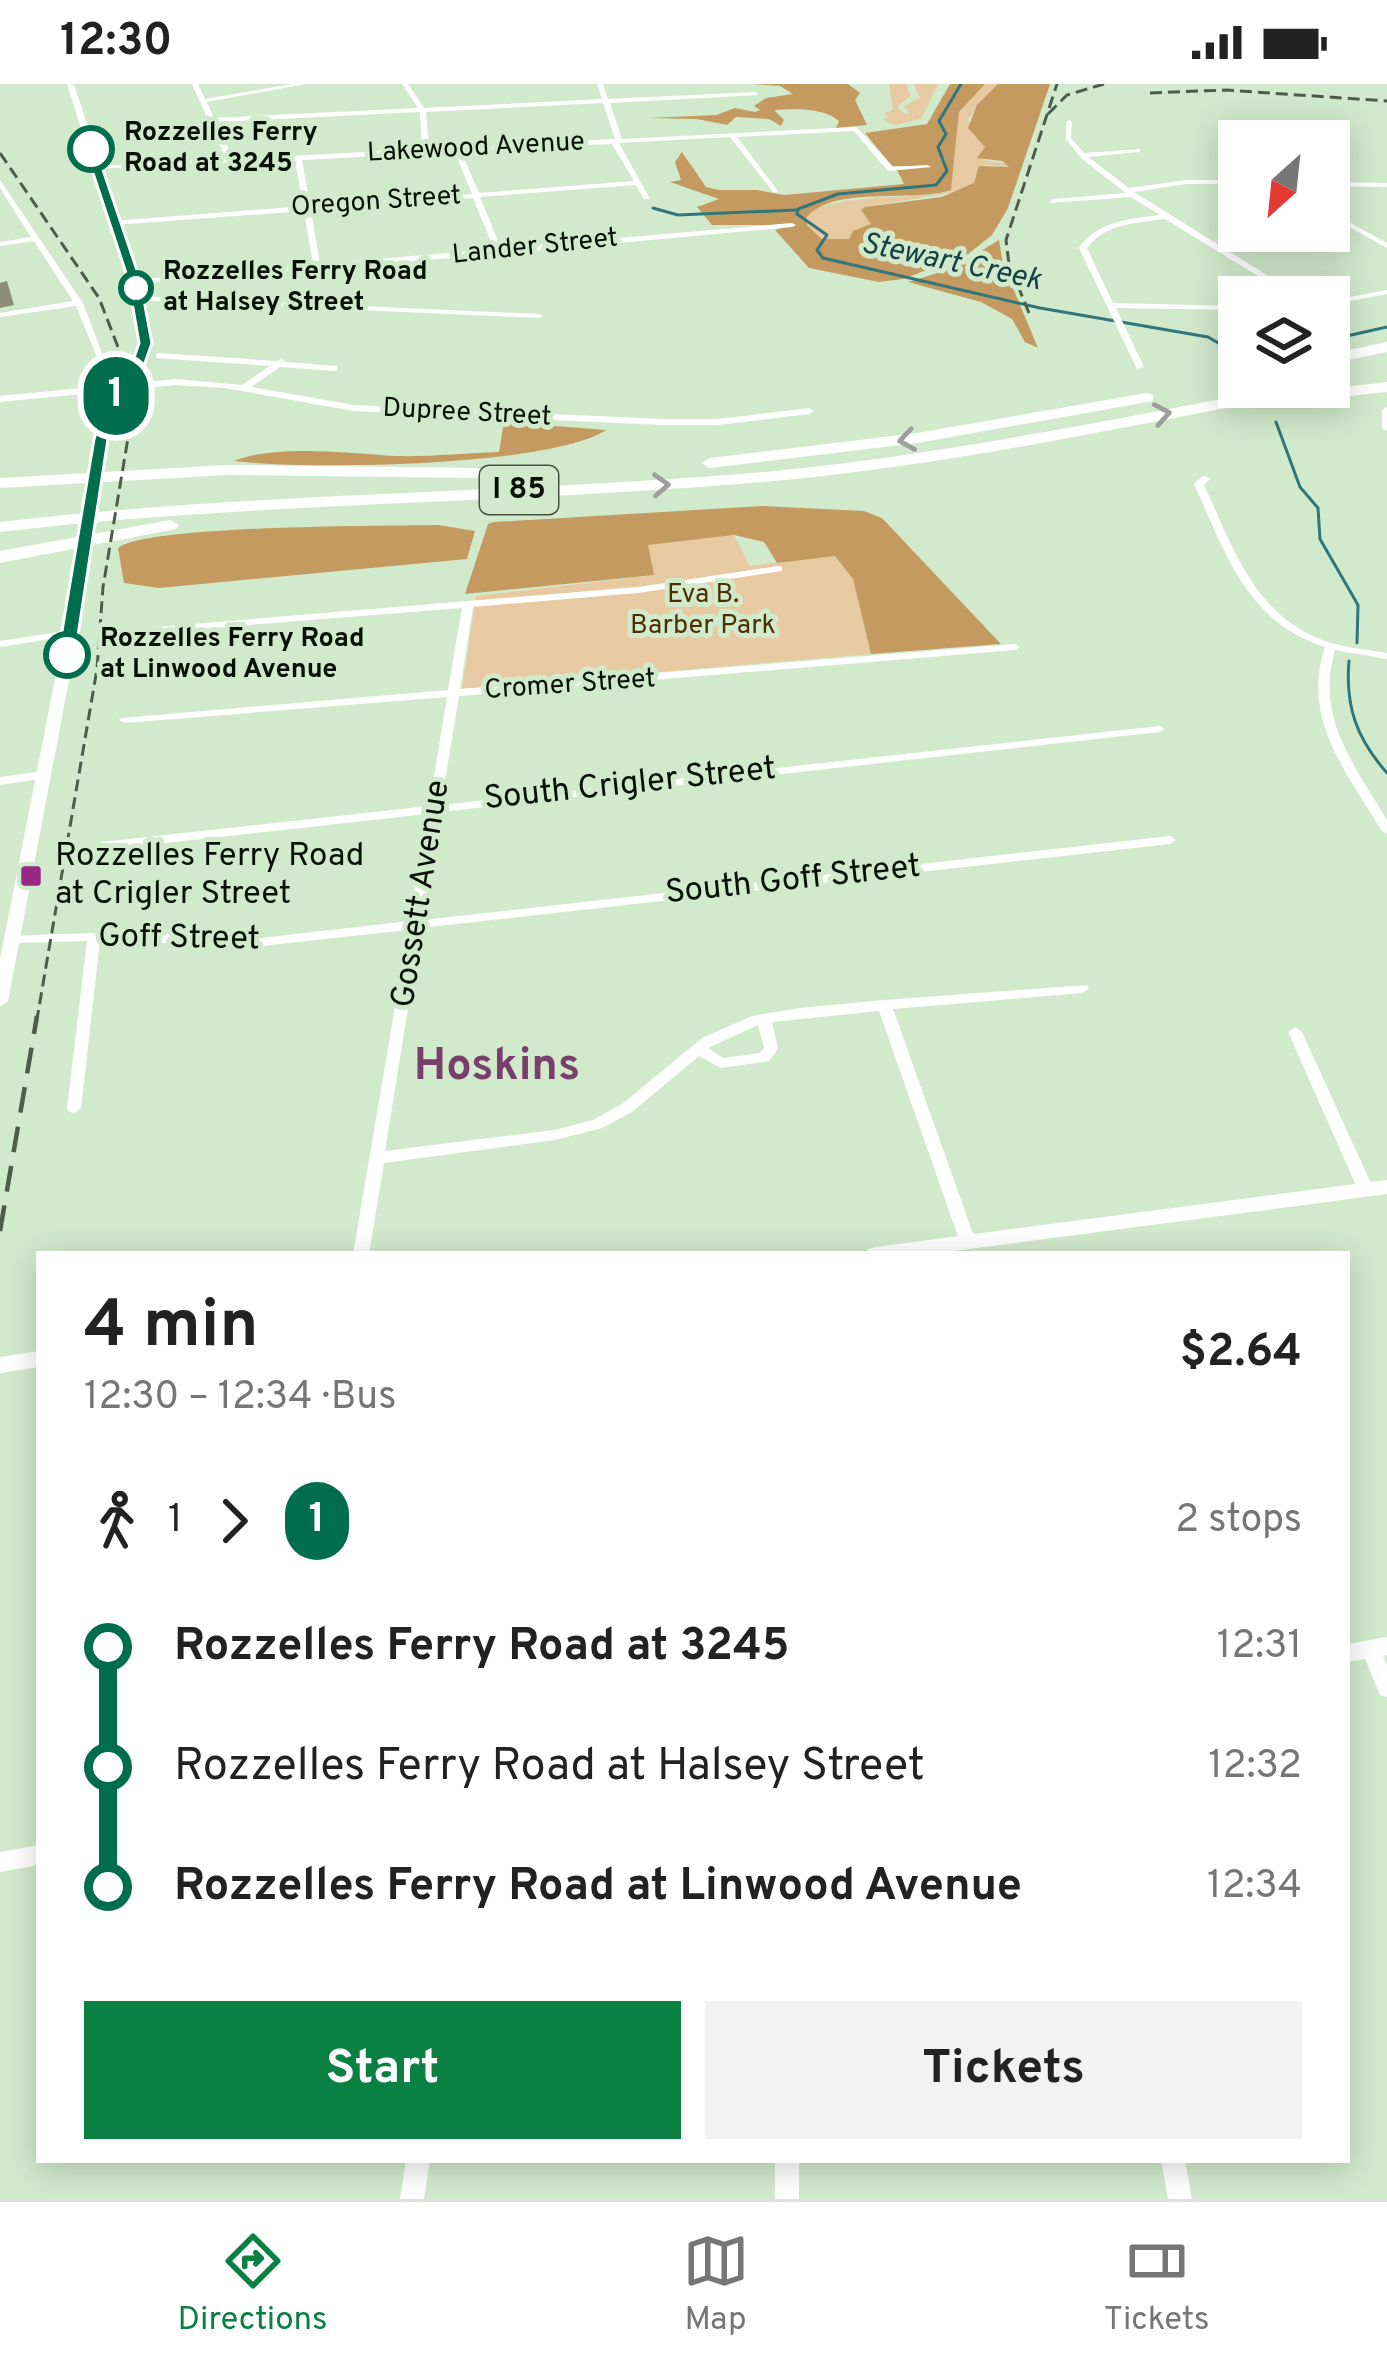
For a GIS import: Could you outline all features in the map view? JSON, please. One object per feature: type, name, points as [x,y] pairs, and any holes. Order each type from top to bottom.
[{"type":"highway","points":[[1350,359],[1387,351]]},
{"type":"highway","points":[[1350,380],[1387,373]]},
{"type":"highway","name":"I 85","points":[[0,511],[226,487],[771,458],[1218,385]]},
{"type":"highway","points":[[1210,406],[1387,387]]},
{"type":"highway","name":"I 85","points":[[0,527],[260,501],[771,477],[1218,404]]},
{"type":"highway","points":[[0,483],[227,470],[478,473]]},
{"type":"highway","points":[[0,557],[182,524],[448,491]]},
{"type":"street","points":[[0,1001],[71,633],[97,463],[112,403],[128,383],[146,343],[134,282],[71,84]]},
{"type":"street","points":[[195,84],[230,161]]},
{"type":"street","points":[[203,101],[303,84]]},
{"type":"street","points":[[405,84],[422,110],[426,151]]},
{"type":"street","points":[[600,84],[616,141],[647,197]]},
{"type":"street","points":[[212,120],[756,94]]},
{"type":"street","points":[[1070,122],[1068,138],[1083,155],[1265,276]]},
{"type":"street","name":"Lakewood Avenue","points":[[96,167],[856,129],[891,169],[927,167]]},
{"type":"street","points":[[732,135],[774,191]]},
{"type":"street","points":[[457,149],[500,252]]},
{"type":"street","points":[[1083,155],[1138,150]]},
{"type":"street","points":[[298,157],[317,266]]},
{"type":"street","points":[[0,182],[79,303],[107,372]]},
{"type":"street","points":[[1053,201],[1173,183],[1218,182]]},
{"type":"street","name":"Oregon Street","points":[[114,223],[638,183]]},
{"type":"street","points":[[1350,184],[1387,185]]},
{"type":"street","points":[[1140,367],[1084,255],[1084,242],[1105,228],[1171,216]]},
{"type":"street","name":"Lander Street","points":[[134,282],[792,225]]},
{"type":"street","points":[[1350,225],[1387,246]]},
{"type":"street","points":[[0,244],[37,238]]},
{"type":"street","points":[[1350,299],[1387,292]]},
{"type":"street","points":[[138,298],[539,316]]},
{"type":"street","points":[[0,316],[79,303]]},
{"type":"street","points":[[1109,304],[1218,307]]},
{"type":"street","points":[[159,356],[334,368]]},
{"type":"street","points":[[242,388],[282,362]]},
{"type":"street","name":"Dupree Street","points":[[0,399],[128,383],[195,382],[354,408],[662,422],[744,420],[809,411]]},
{"type":"street","points":[[1387,410],[1387,428]]},
{"type":"street","points":[[1206,478],[1199,484],[1260,606],[1285,628],[1330,648],[1387,656]]},
{"type":"street","points":[[148,630],[638,590],[778,569]]},
{"type":"street","name":"Gossett Avenue","points":[[362,1251],[468,604]]},
{"type":"street","points":[[0,644],[71,633]]},
{"type":"street","name":"Cromer Street","points":[[125,720],[1015,647]]},
{"type":"street","points":[[1330,648],[1322,670],[1325,715],[1387,830]]},
{"type":"street","name":"South Crigler Street","points":[[102,846],[1160,729]]},
{"type":"street","points":[[0,781],[44,775]]},
{"type":"street","name":"South Goff Street","points":[[417,924],[1169,840]]},
{"type":"street","name":"Goff Street","points":[[12,939],[94,937],[232,944],[417,924]]},
{"type":"street","points":[[74,1108],[94,937]]},
{"type":"street","points":[[378,1158],[537,1138],[597,1124],[627,1108],[724,1030],[764,1019],[1082,988]]},
{"type":"street","points":[[884,1005],[968,1242]]},
{"type":"street","points":[[698,1048],[721,1064],[764,1058],[771,1049],[764,1019]]},
{"type":"street","points":[[1295,1032],[1366,1190]]},
{"type":"street","points":[[898,1251],[1387,1187]]},
{"type":"street","points":[[0,1365],[36,1360]]},
{"type":"street","points":[[1379,1648],[1387,1688]]},
{"type":"street","points":[[0,1862],[36,1856]]},
{"type":"street","points":[[412,2199],[418,2163]]},
{"type":"street","points":[[787,2199],[788,2163]]},
{"type":"street","points":[[1174,2163],[1180,2199]]},
{"type":"green space","points":[[889,84],[907,84],[910,96],[898,106],[910,114],[904,106],[920,98],[914,84],[938,84],[921,119],[894,125],[884,120],[885,113],[893,110]]},
{"type":"green space","points":[[985,84],[998,84],[968,119],[985,148],[982,160],[1011,164],[1009,167],[984,165],[974,183],[961,191],[865,207],[871,224],[854,231],[849,239],[823,239],[807,225],[808,212],[840,202],[938,194],[953,171],[959,112]]},
{"type":"green space","name":"Eva B. Barber Park","points":[[734,535],[750,566],[835,556],[853,579],[871,654],[462,689],[476,596],[654,575],[647,545]]},
{"type":"shaded area","points":[[752,84],[848,84],[860,93],[855,100],[867,125],[836,128],[839,121],[832,116],[799,109],[774,110],[784,120],[781,126],[769,119],[736,117],[727,125],[649,118],[716,115],[735,108],[755,112],[760,110],[754,106],[766,98],[793,94],[780,86]]},
{"type":"shaded area","points":[[950,84],[985,84],[959,112],[951,190],[836,201],[807,217],[807,225],[822,239],[849,239],[853,231],[871,224],[861,210],[865,207],[942,197],[974,183],[979,166],[1009,167],[1002,161],[977,158],[985,147],[968,128],[977,105],[998,84],[1050,84],[1008,208],[992,235],[967,255],[903,279],[879,282],[809,268],[775,230],[793,225],[712,225],[697,207],[719,199],[670,182],[681,180],[675,162],[682,152],[706,187],[719,190],[784,195],[904,184],[897,170],[933,166],[892,166],[865,133],[927,124]]},
{"type":"shaded area","points":[[999,240],[1003,264],[1038,348],[1025,342],[1012,319],[981,302],[908,282],[951,269]]},
{"type":"shaded area","points":[[504,422],[606,430],[534,452],[426,463],[234,461],[291,451],[408,456],[499,452]]},
{"type":"shaded area","points":[[762,506],[864,511],[882,518],[1001,644],[871,654],[853,579],[835,556],[777,563],[764,542],[734,535],[648,545],[654,575],[465,594],[488,524],[494,522]]},
{"type":"shaded area","points":[[439,525],[475,531],[467,559],[159,588],[124,583],[118,548],[138,540],[218,531]]},
{"type":"waterway","name":"Stewart Creek","points":[[961,84],[939,121],[946,134],[938,147],[947,171],[936,185],[838,194],[798,209],[797,214],[827,235],[817,250],[823,258],[1218,343]]},
{"type":"waterway","points":[[653,208],[678,215],[796,210]]},
{"type":"waterway","points":[[1350,335],[1387,327]]},
{"type":"waterway","name":"Stewart Creek","points":[[1276,422],[1300,487],[1318,508],[1320,539],[1358,605],[1357,643]]},
{"type":"waterway","name":"Stewart Creek","points":[[1349,661],[1355,722],[1387,773]]},
{"type":"railway","points":[[1029,313],[1009,264],[1006,240],[1057,84]]},
{"type":"railway","points":[[1048,114],[1067,95],[1104,84]]},
{"type":"railway","points":[[1150,93],[1226,90],[1387,101]]},
{"type":"railway","points":[[0,153],[99,298],[125,365],[129,432],[103,587],[97,669],[37,1019]]},
{"type":"railway","points":[[0,1231],[37,1016]]},
{"type":"bus line","name":"1","points":[[67,655],[101,439],[112,403],[128,383],[146,343],[134,279],[91,149]]},
{"type":"place","name":"Rozzelles Ferry Road at 3245","points":[[91,149]]},
{"type":"place","name":"Rozzelles Ferry Road at Halsey Street","points":[[136,288]]},
{"type":"place","name":"Rozzelles Ferry Road at Linwood Avenue","points":[[67,655]]},
{"type":"place","name":"Rozzelles Ferry Road at Crigler Street","points":[[31,876]]},
{"type":"district","name":"Hoskins","points":[[497,1067]]}]
